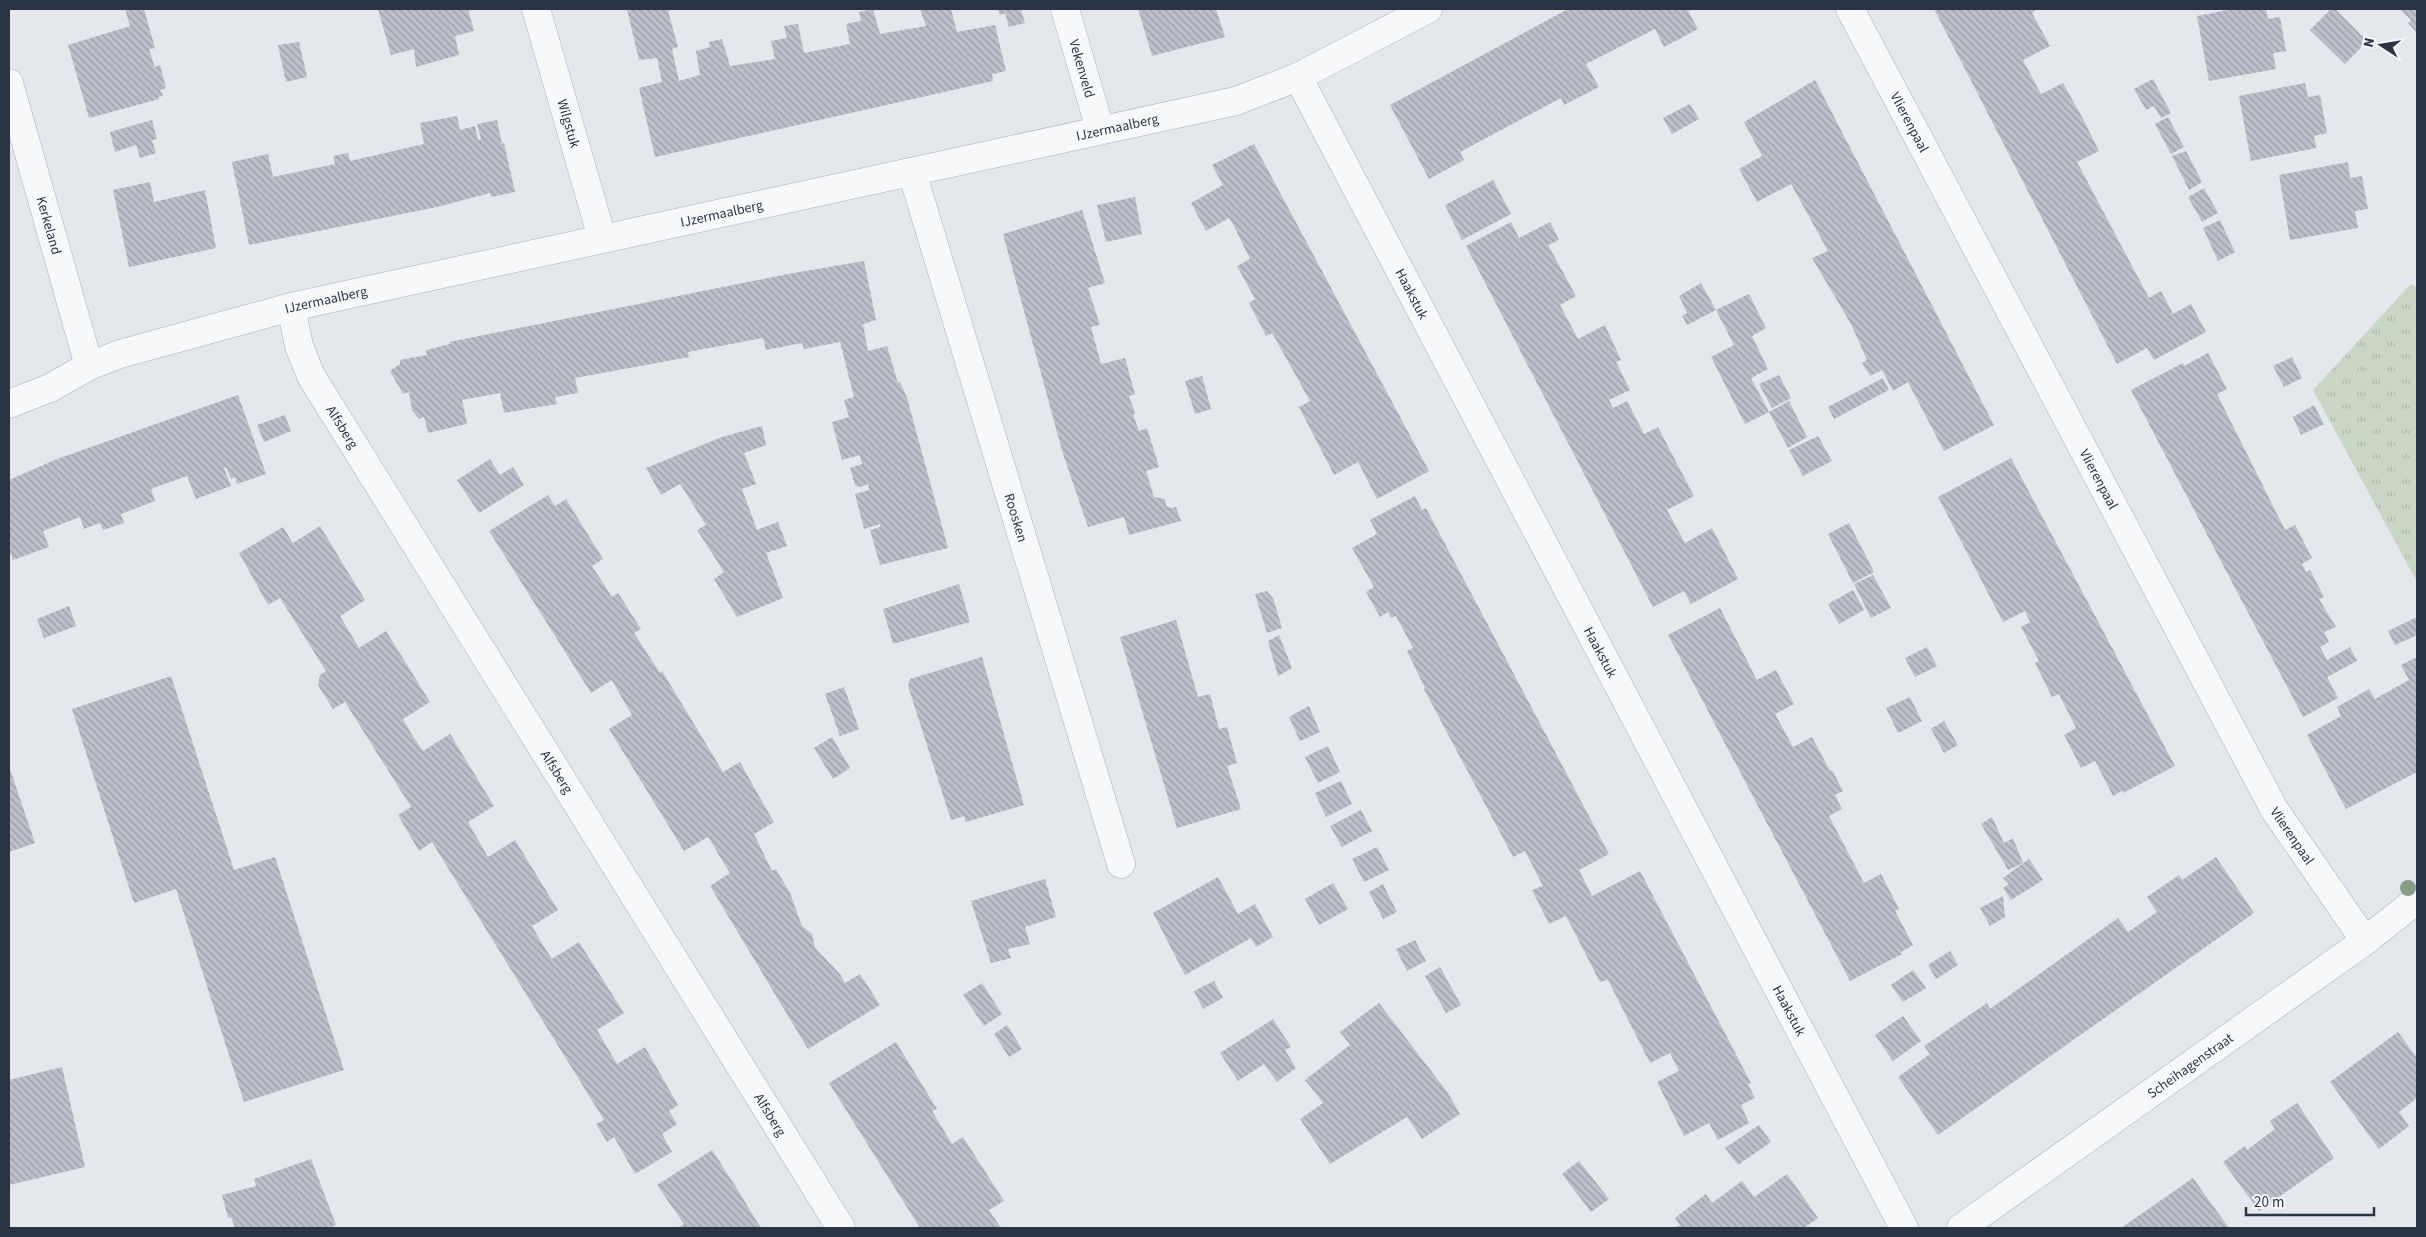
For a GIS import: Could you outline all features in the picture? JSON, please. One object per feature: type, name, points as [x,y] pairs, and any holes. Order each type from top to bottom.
[{"type":"street","name":"Wilgstuk","points":[[536,9],[602,238]]},
{"type":"street","name":"Vekenveld","points":[[1065,9],[1100,129]]},
{"type":"street","name":"IJzermaalberg","points":[[9,404],[50,388],[89,366],[130,351],[291,306],[1236,100],[1298,77],[1428,9]]},
{"type":"street","name":"Vlierenpaal","points":[[1850,9],[2274,809],[2365,941]]},
{"type":"street","name":"Haakstuk","points":[[1298,77],[1904,1228]]},
{"type":"street","name":"Kerkeland","points":[[9,83],[89,366]]},
{"type":"street","name":"Roosken","points":[[912,172],[1121,864]]},
{"type":"street","name":"Alfsberg","points":[[291,306],[299,346],[311,376],[841,1228]]},
{"type":"street","name":"Scheihagenstraat","points":[[1961,1228],[2365,941],[2417,900]]},
{"type":"green space","points":[[2411,284],[2417,288],[2417,582],[2313,390]]},
{"type":"building","points":[[125,9],[144,9],[155,48],[149,49],[155,67],[160,65],[166,88],[160,90],[163,96],[158,97],[159,99],[89,118],[68,45],[130,26]]},
{"type":"building","points":[[378,9],[468,9],[474,31],[455,36],[459,55],[416,67],[414,49],[391,55]]},
{"type":"building","points":[[627,9],[674,9],[668,11],[678,47],[672,49],[679,81],[700,75],[696,51],[710,47],[709,42],[722,39],[730,66],[775,59],[771,41],[787,38],[784,26],[798,24],[804,53],[850,44],[846,24],[861,21],[859,12],[873,9],[880,34],[926,26],[920,9],[951,9],[957,32],[995,25],[1006,71],[992,74],[993,81],[655,157],[639,88],[662,82],[657,58],[639,60]]},
{"type":"building","points":[[998,9],[1021,9],[1025,23],[1009,27],[1005,13],[1000,15]]},
{"type":"building","points":[[1138,9],[1216,9],[1225,37],[1152,56]]},
{"type":"building","points":[[1568,9],[1692,9],[1688,11],[1698,29],[1664,47],[1655,29],[1586,64],[1599,87],[1564,105],[1561,98],[1460,152],[1464,160],[1429,179],[1390,105]]},
{"type":"building","points":[[1934,9],[2034,9],[2035,11],[2032,13],[2050,46],[2023,60],[2041,94],[2063,83],[2082,117],[2099,151],[2077,162],[2149,298],[2161,291],[2173,314],[2191,304],[2206,332],[2154,360],[2147,348],[2117,364]]},
{"type":"building","points":[[2234,9],[2266,9],[2268,19],[2280,17],[2286,51],[2273,53],[2276,69],[2209,81],[2197,16]]},
{"type":"building","points":[[2331,9],[2335,9],[2367,41],[2345,64],[2310,30]]},
{"type":"building","points":[[2400,9],[2417,9],[2417,33],[2408,23],[2411,20]]},
{"type":"building","points":[[299,42],[307,77],[286,82],[278,45]]},
{"type":"building","points":[[2153,79],[2171,113],[2161,118],[2154,106],[2146,110],[2134,89]]},
{"type":"building","points":[[1815,80],[1994,425],[1944,451],[1908,382],[1893,391],[1882,370],[1870,376],[1862,363],[1867,360],[1851,324],[1812,258],[1828,251],[1791,184],[1757,202],[1739,169],[1762,156],[1744,122]]},
{"type":"building","points":[[2305,83],[2308,97],[2320,95],[2327,133],[2314,136],[2316,148],[2251,161],[2239,96]]},
{"type":"building","points":[[1690,104],[1699,119],[1672,134],[1663,118]]},
{"type":"building","points":[[457,116],[460,130],[475,126],[478,140],[481,139],[477,124],[497,120],[515,192],[491,197],[490,193],[437,207],[249,245],[232,162],[268,154],[273,177],[335,164],[333,156],[348,153],[350,161],[424,144],[420,123]]},
{"type":"building","points":[[2168,117],[2184,147],[2171,154],[2155,124]]},
{"type":"building","points":[[152,120],[157,139],[152,140],[156,153],[140,158],[136,145],[115,152],[110,132]]},
{"type":"building","points":[[1254,144],[1429,471],[1377,499],[1358,462],[1334,475],[1299,407],[1310,401],[1272,333],[1266,336],[1249,303],[1255,299],[1237,266],[1250,259],[1233,224],[1229,218],[1206,231],[1191,203],[1223,185],[1212,165]]},
{"type":"building","points":[[2186,151],[2202,182],[2189,190],[2172,156]]},
{"type":"building","points":[[2348,162],[2350,178],[2362,176],[2368,209],[2355,211],[2358,228],[2290,240],[2279,175]]},
{"type":"building","points":[[1493,180],[1511,214],[1462,240],[1445,205]]},
{"type":"building","points":[[150,182],[154,202],[205,190],[216,248],[129,267],[113,190]]},
{"type":"building","points":[[2204,188],[2218,213],[2202,222],[2188,197]]},
{"type":"building","points":[[1135,197],[1142,234],[1106,242],[1097,205]]},
{"type":"building","points":[[1082,210],[1105,283],[1088,288],[1100,325],[1091,327],[1101,364],[1125,358],[1135,394],[1129,396],[1135,413],[1133,414],[1139,431],[1147,428],[1159,467],[1146,471],[1154,497],[1165,499],[1166,506],[1176,507],[1181,521],[1129,535],[1124,517],[1088,527],[1063,454],[1003,234]]},
{"type":"building","points":[[2220,220],[2235,252],[2218,261],[2203,228]]},
{"type":"building","points":[[1511,222],[1519,238],[1550,222],[1559,240],[1548,245],[1576,296],[1560,305],[1578,339],[1605,325],[1621,360],[1616,362],[1630,390],[1609,400],[1613,408],[1627,401],[1644,434],[1658,427],[1694,496],[1667,510],[1685,543],[1712,528],[1738,579],[1691,604],[1684,591],[1653,607],[1466,246]]},
{"type":"building","points":[[864,261],[876,320],[863,324],[868,351],[887,346],[898,383],[900,382],[907,398],[948,548],[880,565],[870,530],[880,527],[880,524],[864,529],[855,494],[869,490],[868,484],[860,487],[855,485],[850,468],[862,464],[860,455],[842,460],[832,422],[849,417],[844,400],[854,397],[840,342],[804,349],[802,343],[766,350],[763,338],[688,352],[689,357],[575,378],[578,393],[555,397],[557,404],[504,413],[500,393],[462,400],[467,424],[428,433],[424,417],[419,419],[412,410],[409,392],[403,394],[390,371],[400,364],[400,360],[427,355],[426,350],[450,344],[449,342],[788,274]]},
{"type":"building","points":[[1701,283],[1716,310],[1687,325],[1682,316],[1687,313],[1679,296]]},
{"type":"building","points":[[1749,294],[1766,328],[1752,336],[1768,369],[1751,378],[1769,412],[1745,424],[1711,357],[1734,345],[1716,310]]},
{"type":"building","points":[[2208,353],[2227,389],[2217,394],[2285,530],[2295,525],[2312,558],[2302,564],[2306,572],[2310,570],[2324,597],[2319,599],[2336,627],[2324,632],[2329,642],[2320,647],[2327,660],[2350,647],[2357,661],[2327,677],[2338,698],[2303,717],[2131,390],[2183,363],[2184,366]]},
{"type":"building","points":[[2292,357],[2302,378],[2284,387],[2273,366]]},
{"type":"building","points":[[1779,375],[1791,398],[1772,408],[1759,384]]},
{"type":"building","points":[[1202,376],[1211,409],[1195,414],[1185,381]]},
{"type":"building","points":[[1883,378],[1889,390],[1834,419],[1828,407]]},
{"type":"building","points":[[238,395],[266,474],[237,484],[235,477],[231,479],[226,467],[224,468],[231,486],[196,499],[187,476],[151,489],[155,501],[121,514],[124,523],[103,530],[100,523],[84,529],[80,517],[43,531],[49,547],[13,560],[9,550],[9,480],[57,459]]},
{"type":"building","points":[[1789,401],[1807,437],[1788,448],[1769,412]]},
{"type":"building","points":[[2314,405],[2324,424],[2301,435],[2293,417]]},
{"type":"building","points":[[285,415],[291,431],[264,442],[257,425]]},
{"type":"building","points":[[762,426],[766,445],[744,453],[756,484],[742,489],[757,530],[778,522],[787,546],[766,553],[783,598],[737,617],[714,579],[724,572],[697,530],[706,525],[680,484],[661,495],[646,468],[722,437]]},
{"type":"building","points":[[1818,436],[1832,461],[1803,476],[1789,450]]},
{"type":"building","points":[[2011,458],[2175,766],[2123,793],[2122,791],[2113,796],[2095,761],[2081,768],[2064,735],[2076,728],[2059,694],[2052,697],[2035,663],[2039,661],[2021,627],[2030,622],[2025,611],[2003,622],[1938,497]]},
{"type":"building","points":[[490,459],[500,475],[513,467],[524,485],[479,513],[457,480]]},
{"type":"building","points":[[548,495],[555,506],[566,499],[603,559],[592,566],[612,597],[618,593],[641,629],[634,633],[660,673],[662,671],[723,772],[740,762],[774,822],[754,834],[772,871],[776,869],[790,893],[802,926],[812,934],[815,948],[840,974],[845,983],[860,974],[880,1005],[808,1049],[710,886],[730,873],[708,837],[684,851],[609,729],[632,715],[612,680],[591,693],[489,531]]},
{"type":"building","points":[[1415,496],[1422,510],[1426,508],[1609,854],[1579,870],[1592,896],[1640,871],[1751,1083],[1748,1084],[1755,1098],[1741,1105],[1749,1123],[1718,1140],[1709,1123],[1684,1136],[1657,1082],[1679,1071],[1670,1053],[1650,1063],[1608,980],[1600,982],[1566,916],[1549,924],[1532,890],[1543,886],[1525,851],[1513,857],[1424,689],[1407,651],[1413,648],[1396,616],[1391,618],[1388,612],[1380,617],[1366,592],[1374,587],[1352,548],[1377,534],[1370,520]]},
{"type":"building","points":[[1849,523],[1874,572],[1853,583],[1828,534]]},
{"type":"building","points":[[320,526],[365,600],[340,616],[359,648],[386,631],[430,702],[403,719],[412,735],[423,751],[450,734],[494,806],[468,822],[488,857],[515,840],[558,910],[532,926],[541,942],[552,959],[579,942],[624,1013],[597,1030],[617,1064],[645,1047],[678,1105],[669,1111],[677,1124],[662,1134],[672,1152],[635,1174],[614,1137],[607,1142],[596,1124],[604,1120],[432,842],[419,851],[398,815],[411,807],[345,702],[333,709],[318,685],[320,675],[326,671],[280,598],[268,605],[239,553],[283,527],[293,543]]},
{"type":"building","points":[[1873,575],[1891,608],[1871,618],[1854,584]]},
{"type":"building","points":[[959,584],[970,622],[893,644],[883,609]]},
{"type":"building","points":[[1853,590],[1864,610],[1839,624],[1828,604]]},
{"type":"building","points":[[1267,591],[1273,598],[1282,628],[1267,633],[1255,594]]},
{"type":"building","points":[[69,606],[76,626],[44,638],[37,619]]},
{"type":"building","points":[[1720,608],[1757,680],[1776,670],[1794,704],[1775,714],[1793,747],[1812,737],[1830,771],[1832,770],[1843,791],[1835,795],[1842,809],[1829,816],[1864,883],[1881,874],[1899,909],[1895,911],[1913,945],[1901,952],[1902,954],[1850,981],[1668,635]]},
{"type":"building","points":[[2417,617],[2417,635],[2395,645],[2388,631]]},
{"type":"building","points":[[1176,620],[1198,697],[1210,694],[1219,729],[1227,727],[1237,763],[1227,766],[1241,809],[1177,828],[1120,637]]},
{"type":"building","points":[[1279,635],[1292,668],[1278,676],[1268,641]]},
{"type":"building","points":[[1927,647],[1937,666],[1915,677],[1905,658]]},
{"type":"building","points":[[982,657],[1024,805],[966,822],[964,816],[951,820],[908,686],[910,679]]},
{"type":"building","points":[[2417,657],[2417,772],[2346,809],[2307,735],[2341,716],[2337,707],[2369,689],[2375,699],[2409,680],[2401,665]]},
{"type":"building","points":[[171,676],[234,870],[275,857],[344,1070],[244,1102],[176,889],[134,903],[72,709]]},
{"type":"building","points":[[844,687],[859,729],[840,736],[825,694]]},
{"type":"building","points":[[1910,697],[1922,721],[1898,733],[1886,708]]},
{"type":"building","points":[[1309,706],[1320,732],[1300,741],[1289,717]]},
{"type":"building","points":[[1944,721],[1958,745],[1944,753],[1931,729]]},
{"type":"building","points":[[832,737],[850,768],[833,779],[814,748]]},
{"type":"building","points":[[1328,746],[1340,772],[1318,783],[1305,757]]},
{"type":"building","points":[[9,766],[35,843],[9,852]]},
{"type":"building","points":[[1341,781],[1352,804],[1326,817],[1315,793]]},
{"type":"building","points":[[1361,810],[1372,831],[1342,847],[1330,826]]},
{"type":"building","points":[[1992,817],[2004,843],[2013,838],[2023,863],[2008,870],[1981,824]]},
{"type":"building","points":[[1377,847],[1389,870],[1364,882],[1352,859]]},
{"type":"building","points":[[2216,857],[2254,913],[1938,1135],[1898,1077],[1930,1054],[1924,1046],[1987,1003],[1990,1009],[2118,918],[2128,932],[2157,912],[2147,897],[2179,875],[2182,880]]},
{"type":"building","points":[[2029,859],[2043,880],[2011,900],[2003,888],[2009,884],[2003,878]]},
{"type":"building","points":[[1218,877],[1238,914],[1255,904],[1273,937],[1256,947],[1251,938],[1185,975],[1153,913]]},
{"type":"building","points":[[1045,879],[1056,917],[1025,927],[1030,944],[1008,949],[1011,958],[991,963],[971,901]]},
{"type":"building","points":[[1333,883],[1348,909],[1319,925],[1305,899]]},
{"type":"building","points":[[1383,884],[1397,912],[1383,919],[1369,892]]},
{"type":"building","points":[[2003,896],[2005,917],[1990,926],[1980,908]]},
{"type":"building","points":[[1415,940],[1426,961],[1407,971],[1396,949]]},
{"type":"building","points":[[1950,951],[1958,965],[1936,979],[1928,965]]},
{"type":"building","points":[[1440,967],[1461,1005],[1446,1013],[1425,976]]},
{"type":"building","points":[[1913,970],[1926,988],[1903,1002],[1891,985]]},
{"type":"building","points":[[1214,981],[1223,998],[1203,1009],[1194,991]]},
{"type":"building","points":[[982,983],[1002,1014],[984,1026],[963,995]]},
{"type":"building","points":[[1379,1003],[1448,1093],[1460,1114],[1422,1139],[1407,1117],[1330,1164],[1300,1119],[1323,1103],[1305,1080],[1350,1045],[1340,1032]]},
{"type":"building","points":[[1903,1016],[1921,1041],[1893,1061],[1875,1035]]},
{"type":"building","points":[[1273,1019],[1291,1047],[1285,1050],[1296,1068],[1277,1082],[1264,1064],[1238,1081],[1220,1053]]},
{"type":"building","points":[[1007,1025],[1022,1049],[1009,1057],[994,1034]]},
{"type":"building","points":[[2398,1032],[2417,1058],[2417,1098],[2399,1112],[2409,1126],[2379,1149],[2330,1082]]},
{"type":"building","points":[[896,1042],[937,1109],[932,1111],[952,1144],[963,1137],[1004,1201],[989,1210],[1001,1228],[920,1228],[829,1083]]},
{"type":"building","points":[[62,1067],[85,1167],[9,1185],[9,1080]]},
{"type":"building","points":[[2297,1103],[2334,1158],[2259,1211],[2223,1162],[2245,1146],[2247,1150],[2275,1129],[2270,1121]]},
{"type":"building","points":[[1759,1125],[1771,1142],[1738,1165],[1725,1148]]},
{"type":"building","points":[[712,1150],[761,1228],[678,1228],[684,1224],[657,1185]]},
{"type":"building","points":[[311,1159],[336,1225],[328,1228],[235,1228],[231,1217],[228,1218],[222,1195],[256,1186],[254,1179]]},
{"type":"building","points":[[1579,1161],[1609,1199],[1591,1212],[1562,1174]]},
{"type":"building","points":[[1787,1174],[1818,1218],[1804,1228],[1676,1228],[1680,1225],[1675,1218],[1706,1194],[1712,1203],[1742,1181],[1754,1197]]},
{"type":"building","points":[[2193,1178],[2229,1228],[2121,1228]]}]
